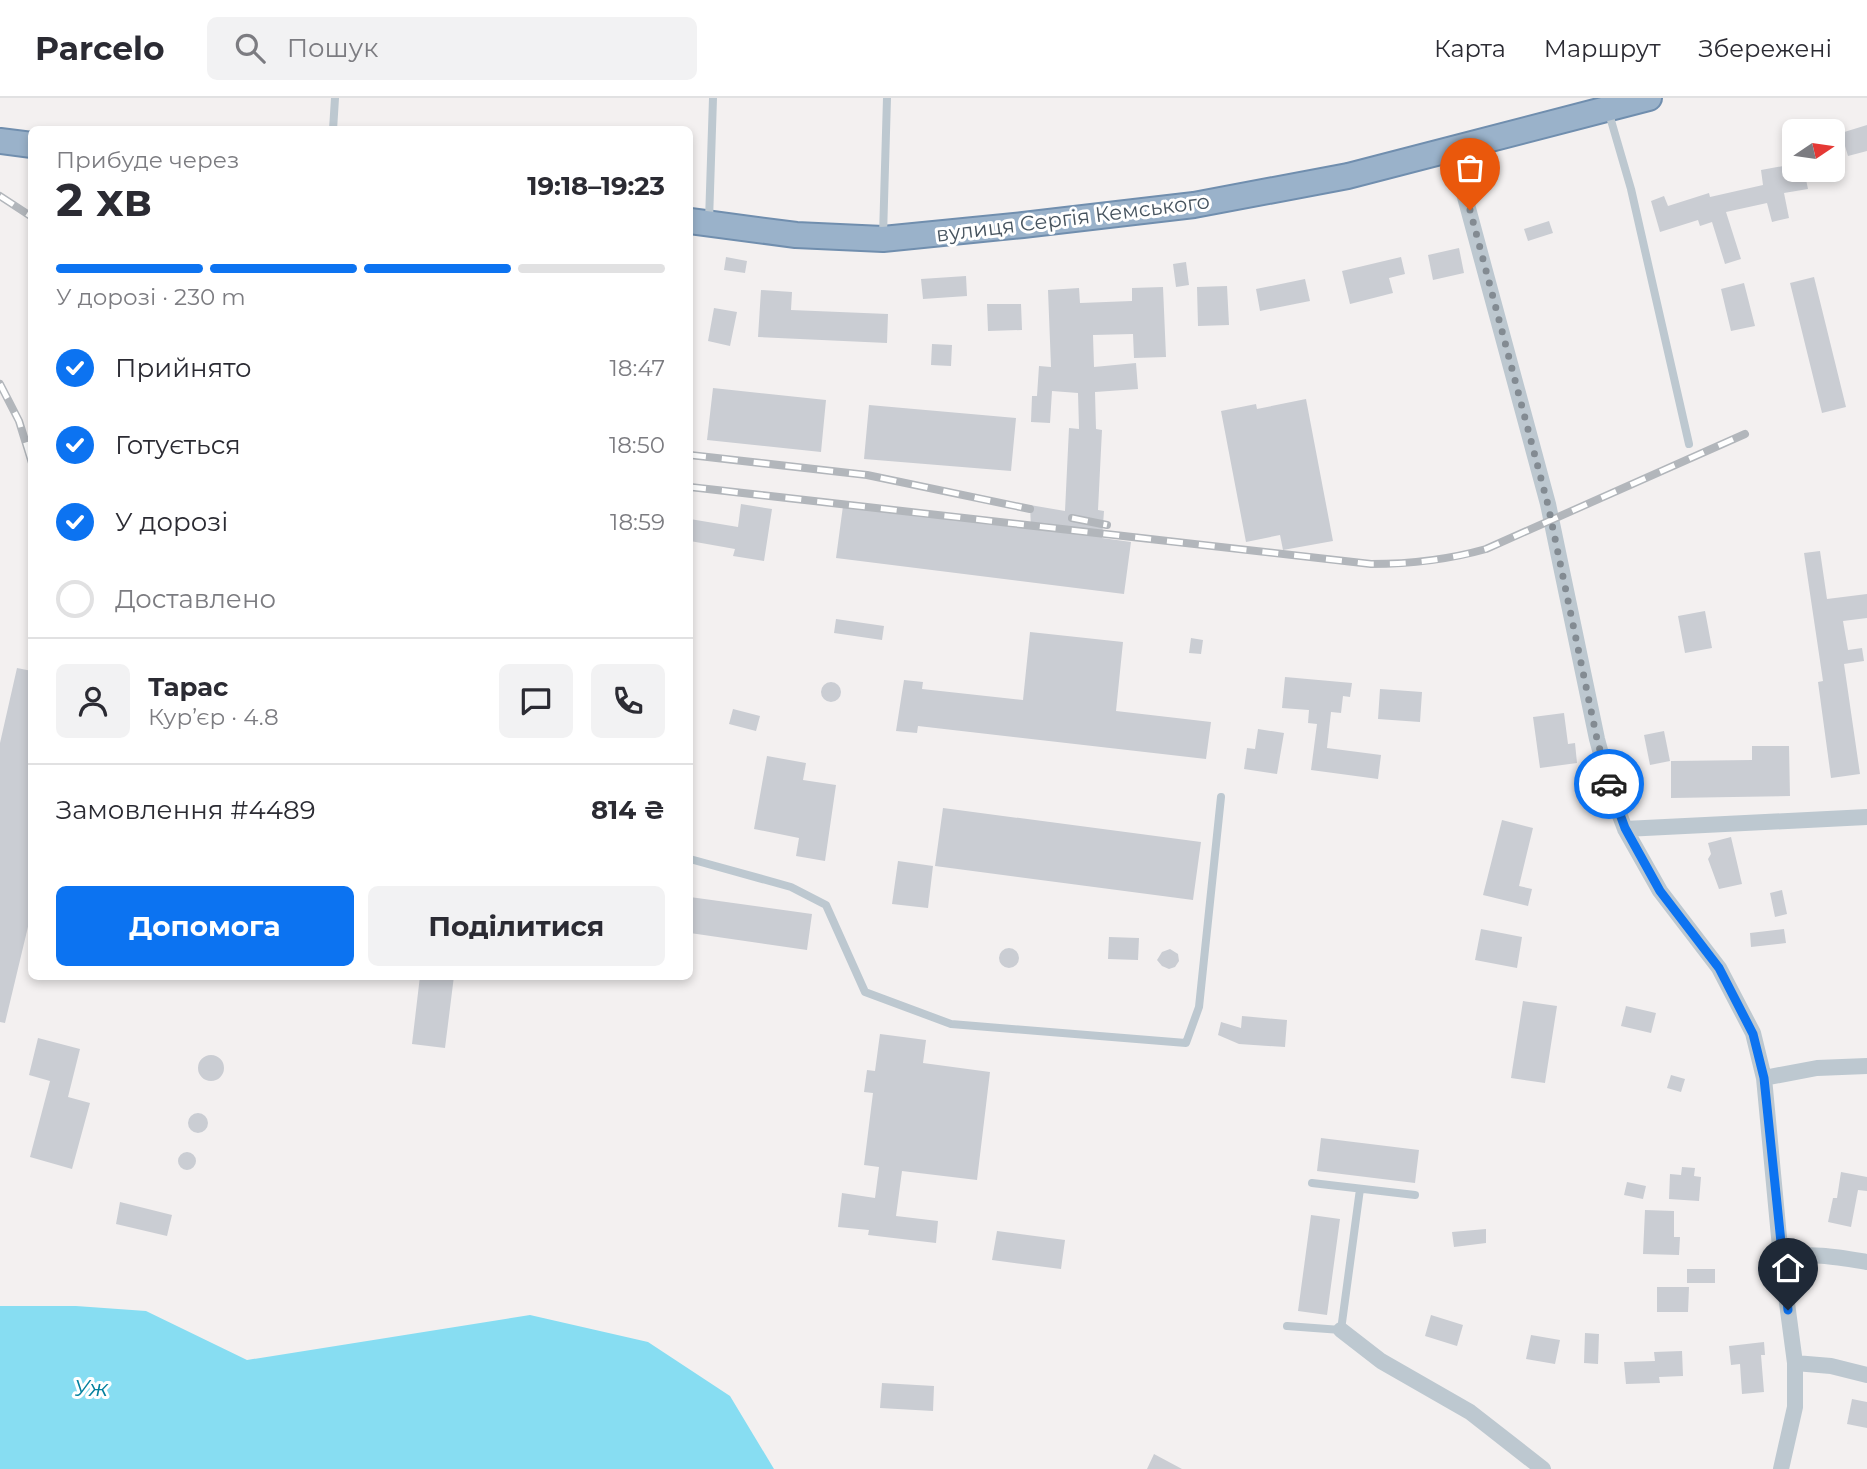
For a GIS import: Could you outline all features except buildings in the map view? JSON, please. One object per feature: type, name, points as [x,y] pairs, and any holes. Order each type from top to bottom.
[{"type":"highway","name":"вулиця Сергія Кемського","points":[[699,222],[796,235],[883,239],[1194,205],[1348,176],[1649,98]]},
{"type":"highway","points":[[0,141],[28,144]]},
{"type":"street","points":[[1452,149],[1548,505],[1597,739],[1612,796],[1625,828],[1660,891],[1719,968],[1753,1034],[1764,1078],[1781,1258],[1795,1363],[1795,1407],[1781,1469]]},
{"type":"street","points":[[1625,828],[1867,817]]},
{"type":"street","points":[[1764,1078],[1817,1068],[1867,1066]]},
{"type":"street","points":[[1781,1258],[1801,1254],[1867,1262]]},
{"type":"street","points":[[1341,1330],[1381,1362],[1470,1412],[1543,1469]]},
{"type":"street","points":[[1795,1363],[1831,1366],[1867,1375]]},
{"type":"lane","points":[[333,126],[335,98]]},
{"type":"lane","points":[[699,222],[713,98]]},
{"type":"lane","points":[[883,239],[887,98]]},
{"type":"lane","points":[[1608,109],[1631,188],[1689,444]]},
{"type":"lane","points":[[693,860],[790,887],[826,905],[865,992],[951,1024],[1186,1043],[1199,1007],[1221,797]]},
{"type":"lane","points":[[1312,1184],[1415,1195]]},
{"type":"lane","points":[[1287,1326],[1341,1330],[1360,1189]]},
{"type":"water","name":"Уж","points":[[0,1306],[76,1306],[146,1311],[247,1360],[530,1315],[648,1342],[730,1396],[774,1469],[0,1469]]},
{"type":"railway","points":[[0,196],[28,214]]},
{"type":"railway","points":[[0,384],[19,421],[28,450]]},
{"type":"railway","points":[[693,487],[1371,564],[1401,563],[1443,559],[1486,549],[1745,434]]},
{"type":"railway","points":[[693,455],[867,475],[1030,509]]},
{"type":"railway","points":[[1072,518],[1107,525]]},
{"type":"way so far","points":[[1470,210],[1548,505],[1597,739],[1609,784]]},
{"type":"route","points":[[1609,784],[1625,828],[1660,891],[1719,968],[1753,1034],[1764,1078],[1788,1310]]}]
